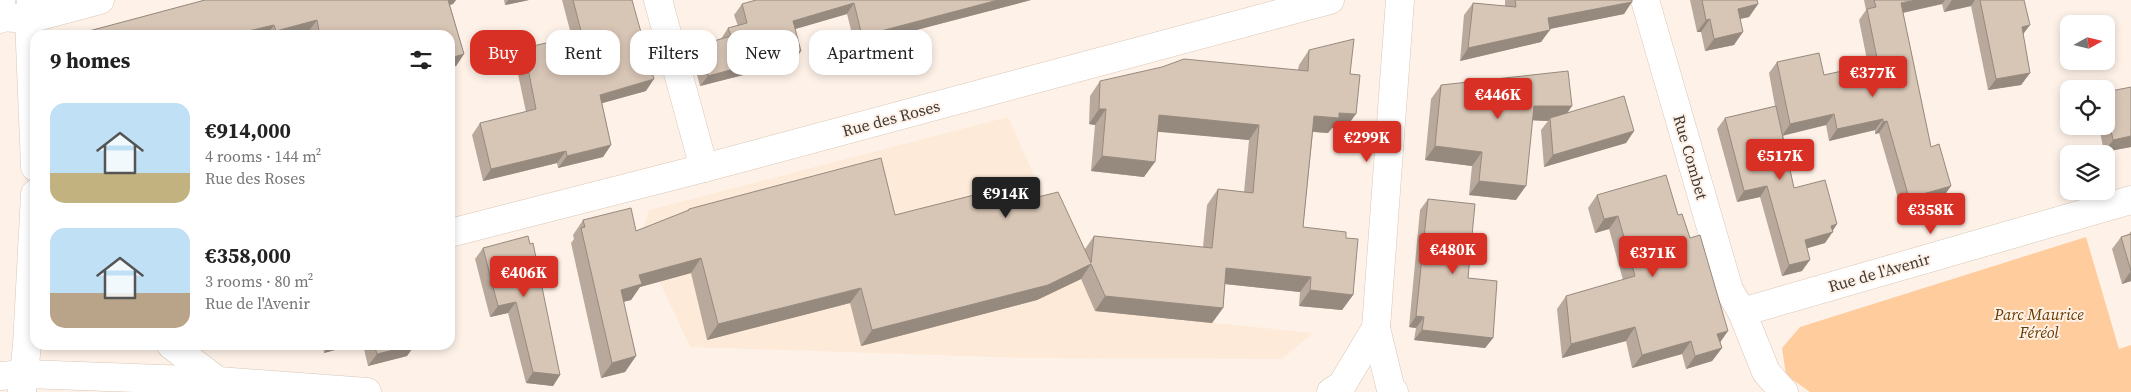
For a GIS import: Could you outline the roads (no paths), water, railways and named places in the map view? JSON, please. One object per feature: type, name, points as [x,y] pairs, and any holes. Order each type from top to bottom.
[{"type":"main road","points":[[1,0],[0,18],[30,10],[100,0]]},
{"type":"main road","points":[[658,0],[704,168]]},
{"type":"main road","name":"Rue des Roses","points":[[455,232],[704,168],[1330,0]]},
{"type":"main road","points":[[1394,392],[1391,390],[1376,328],[1400,0]]},
{"type":"main road","name":"Rue Combet","points":[[1645,0],[1729,290],[1742,312],[1766,372],[1784,392]]},
{"type":"main road","points":[[30,10],[31,30]]},
{"type":"main road","name":"Rue de l'Avenir","points":[[1742,312],[2131,200]]},
{"type":"main road","points":[[30,243],[16,381],[367,392]]},
{"type":"main road","points":[[1331,392],[1342,385],[1376,328]]},
{"type":"main road","points":[[175,350],[207,387]]},
{"type":"park label","name":"Parc Maurice Féréol","points":[[2039,323]]}]
